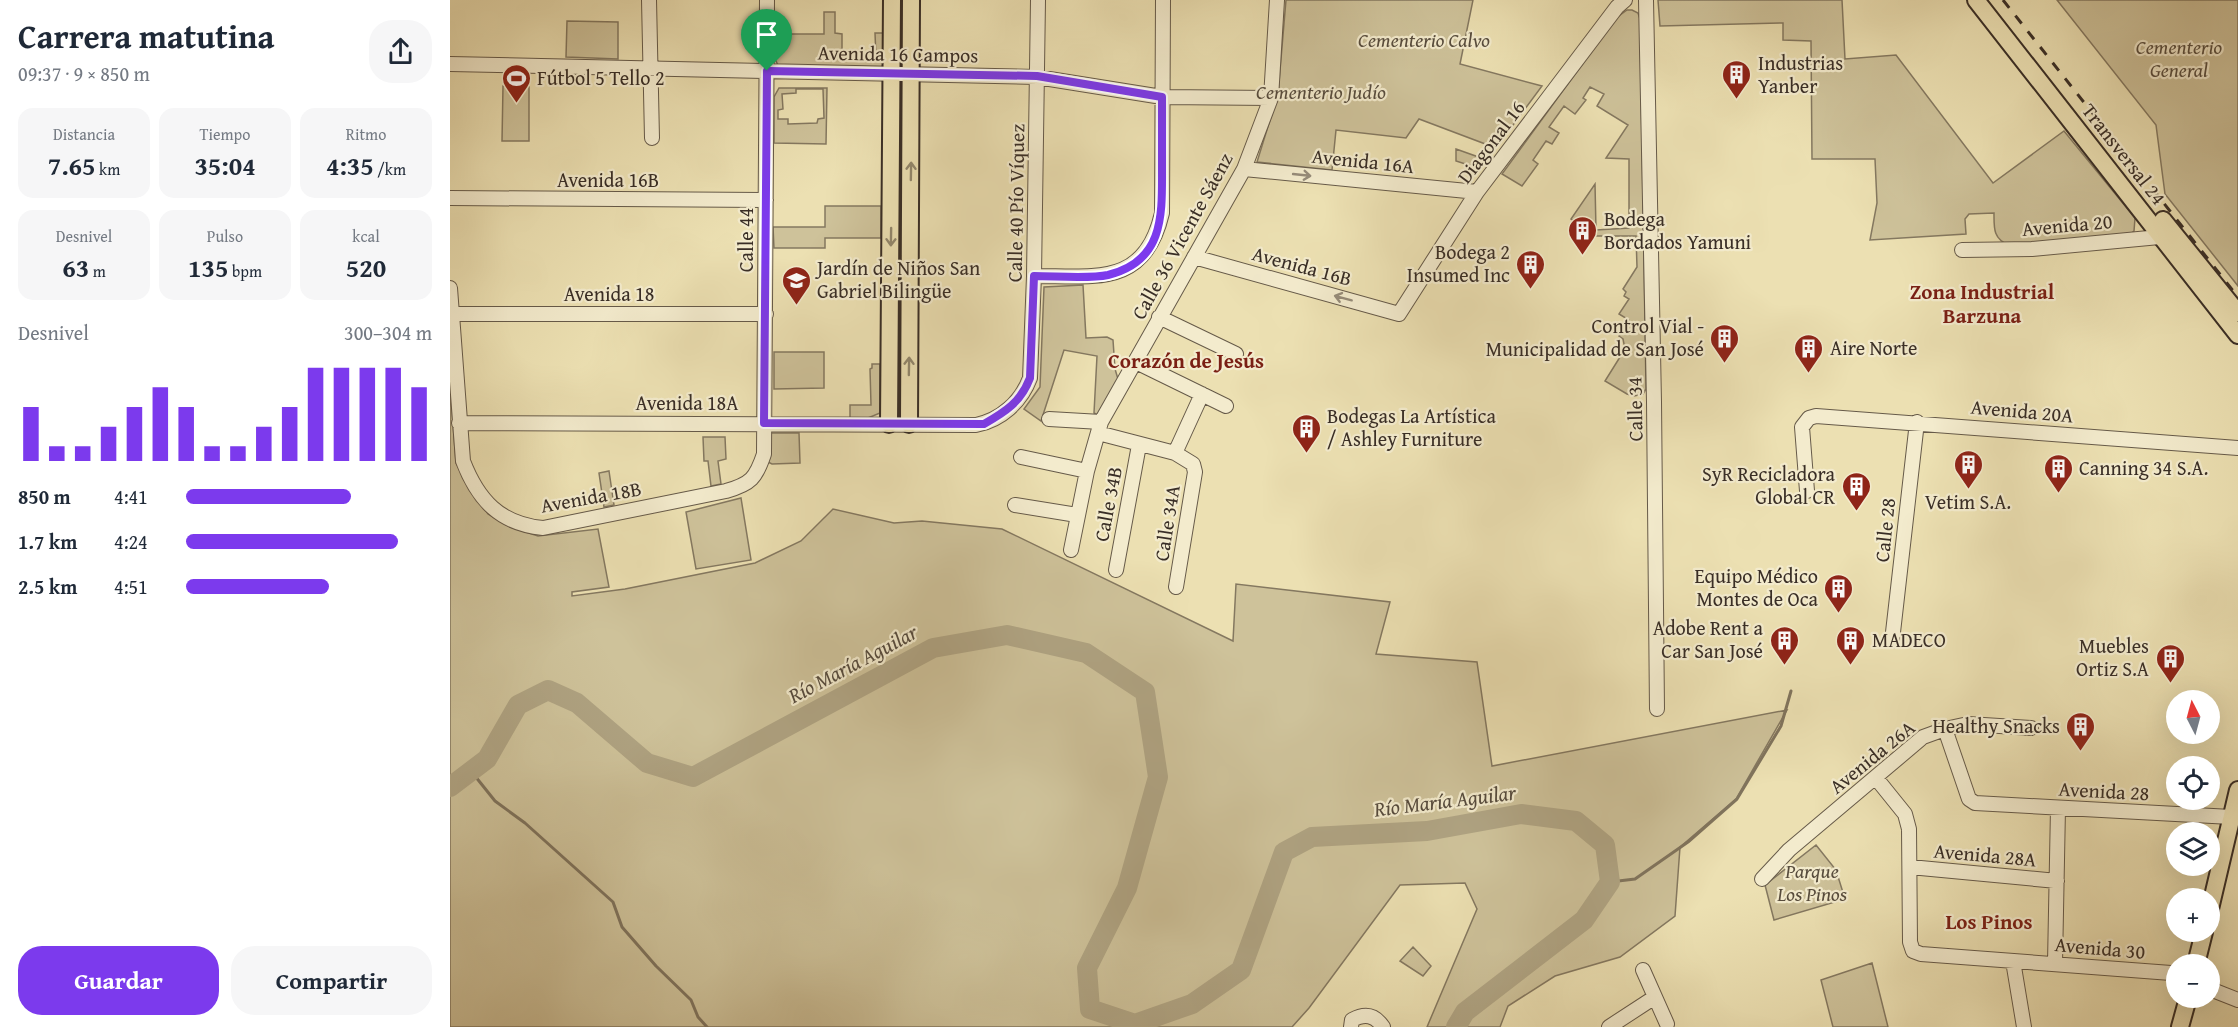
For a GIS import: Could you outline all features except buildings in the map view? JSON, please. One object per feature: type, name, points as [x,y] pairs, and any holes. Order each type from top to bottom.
[{"type":"main road","points":[[889,424],[892,0]]},
{"type":"main road","points":[[909,424],[911,0]]},
{"type":"main road","name":"Transversal 24","points":[[1976,0],[2168,236],[2238,313]]},
{"type":"main road","name":"Transversal 24","points":[[1989,0],[2168,236],[2238,335]]},
{"type":"main road","points":[[2216,888],[2233,826],[2238,790]]},
{"type":"main road","points":[[2181,1027],[2186,1008]]},
{"type":"street","points":[[649,0],[652,138]]},
{"type":"street","name":"Calle 44","points":[[754,478],[764,454],[767,0]]},
{"type":"street","name":"Calle 40 Pío Víquez","points":[[1016,403],[1025,391],[1030,378],[1034,276],[1038,0]]},
{"type":"street","points":[[1034,276],[1106,275],[1124,270],[1136,263],[1154,242],[1162,213],[1163,0]]},
{"type":"street","name":"Calle 36 Vicente Sáenz","points":[[1071,550],[1087,471],[1099,428],[1159,317],[1244,169],[1271,98],[1276,0]]},
{"type":"street","name":"Diagonal 16","points":[[1399,314],[1477,192],[1617,7],[1625,0]]},
{"type":"street","name":"Calle 34","points":[[1646,0],[1657,709]]},
{"type":"street","name":"Avenida 16 Campos","points":[[450,64],[1037,76],[1162,97],[1271,98]]},
{"type":"street","name":"Avenida 16A","points":[[1244,169],[1477,192]]},
{"type":"street","name":"Avenida 16B","points":[[450,198],[766,200]]},
{"type":"street","name":"Avenida 20","points":[[1962,250],[2032,249],[2168,236]]},
{"type":"street","name":"Avenida 16B","points":[[1194,257],[1399,314]]},
{"type":"street","name":"Avenida 18B","points":[[450,288],[463,461],[481,496],[495,510],[529,526],[543,528],[726,491],[744,486],[754,478]]},
{"type":"street","name":"Avenida 18","points":[[451,319],[766,314]]},
{"type":"street","points":[[1159,317],[1236,354]]},
{"type":"street","points":[[1136,362],[1226,406]]},
{"type":"street","points":[[1049,419],[1099,428],[1139,444],[1175,453],[1202,394]]},
{"type":"street","name":"Avenida 18A","points":[[459,423],[984,424],[1005,413],[1016,403]]},
{"type":"street","name":"Avenida 20A","points":[[1807,491],[1802,432],[1805,422],[1816,416],[2238,448]]},
{"type":"street","name":"Calle 28","points":[[1892,641],[1917,422]]},
{"type":"street","name":"Calle 34B","points":[[1116,570],[1139,444]]},
{"type":"street","name":"Calle 34A","points":[[1175,453],[1193,464],[1195,472],[1176,587]]},
{"type":"street","points":[[1021,457],[1087,471]]},
{"type":"street","points":[[1015,505],[1077,515]]},
{"type":"street","name":"Avenida 26A","points":[[1762,879],[1789,850],[1923,737],[1968,724],[2031,728]]},
{"type":"street","name":"Avenida 28","points":[[1945,729],[1969,799],[1975,803],[2058,808],[2233,826]]},
{"type":"street","points":[[1876,778],[1905,814],[1909,829],[1910,867]]},
{"type":"street","points":[[2055,963],[2058,808]]},
{"type":"street","name":"Avenida 28A","points":[[1910,867],[2057,881]]},
{"type":"street","name":"Avenida 30","points":[[1910,867],[1910,942],[1913,951],[1921,954],[2166,973]]},
{"type":"street","points":[[2013,960],[2024,1027]]},
{"type":"street","points":[[1643,970],[1667,1024]]},
{"type":"street","points":[[2220,994],[2238,1000]]},
{"type":"street","points":[[1610,1027],[1655,997]]},
{"type":"street","points":[[1351,1027],[1352,1020],[1360,1016],[1371,1016],[1383,1027]]},
{"type":"green space","name":"Cementerio Judío","points":[[1286,0],[1473,0],[1460,64],[1542,86],[1496,148],[1419,119],[1406,138],[1336,130],[1332,170],[1257,162],[1278,94]]},
{"type":"green space","points":[[1658,0],[1842,0],[1845,59],[1896,55],[1993,183],[2064,131],[2135,218],[2134,231],[2130,234],[2009,245],[1997,236],[1994,213],[1969,214],[1965,219],[1966,234],[1870,240],[1877,203],[1875,159],[1812,159],[1811,41],[1783,40],[1783,23],[1660,26]]},
{"type":"green space","name":"Cementerio General","points":[[2057,0],[2238,0],[2238,286],[2165,194],[2156,125]]},
{"type":"green space","points":[[1627,10],[1638,13],[1640,19],[1646,389],[1643,394],[1634,396],[1605,381],[1625,349],[1623,339],[1619,336],[1629,320],[1619,314],[1629,299],[1624,296],[1626,292],[1623,289],[1637,267],[1636,236],[1596,236],[1571,219],[1595,184],[1596,230],[1629,228],[1629,159],[1606,158],[1628,125],[1597,106],[1604,94],[1590,87],[1583,98],[1586,100],[1575,114],[1564,106],[1549,127],[1559,133],[1552,144],[1546,141],[1533,160],[1538,164],[1522,186],[1502,174],[1616,18]]},
{"type":"green space","points":[[824,12],[835,12],[835,33],[842,34],[842,58],[876,58],[875,33],[887,33],[886,65],[880,67],[778,65],[775,59],[775,45],[788,45],[788,34],[824,34]]},
{"type":"green space","points":[[567,21],[618,22],[618,59],[566,57]]},
{"type":"green space","name":"Fútbol 5 Tello 2","points":[[503,86],[529,87],[529,141],[502,141]]},
{"type":"green space","points":[[779,88],[827,88],[826,144],[774,143],[774,97]],"holes":[[[796,89],[823,89],[824,118],[818,119],[817,123],[788,124],[788,119],[778,119],[778,110],[783,109],[782,94],[796,93]]]},
{"type":"green space","points":[[1456,149],[1484,159],[1478,168],[1456,161]]},
{"type":"green space","points":[[825,206],[881,206],[881,238],[825,238],[825,248],[774,248],[773,227],[825,227]]},
{"type":"green space","points":[[1083,285],[1086,338],[1107,337],[1113,340],[1118,379],[1098,415],[1094,413],[1097,356],[1064,350],[1041,421],[1024,409],[1040,387],[1044,287]]},
{"type":"green space","points":[[774,352],[824,352],[824,388],[774,389]]},
{"type":"green space","points":[[872,364],[880,364],[880,413],[868,418],[850,418],[850,405],[871,405],[870,369]]},
{"type":"green space","points":[[450,385],[456,463],[488,514],[510,527],[538,536],[598,529],[609,587],[572,592],[572,596],[625,589],[755,563],[801,541],[833,509],[894,523],[922,521],[1002,529],[1233,641],[1236,584],[1390,602],[1376,654],[1477,662],[1492,766],[1787,710],[1736,799],[1680,847],[1675,916],[1620,957],[1555,976],[1508,1006],[1500,1027],[1427,1027],[1477,909],[1465,883],[1400,885],[1309,1008],[1292,1027],[450,1027]]},
{"type":"green space","points":[[771,433],[799,433],[800,463],[772,464],[768,462]]},
{"type":"green space","points":[[703,437],[725,437],[726,459],[718,461],[721,484],[711,486],[708,461],[704,461]]},
{"type":"green space","points":[[609,471],[614,505],[604,507],[599,473]]},
{"type":"green space","points":[[741,498],[751,560],[696,569],[686,512]]},
{"type":"green space","name":"Parque Los Pinos","points":[[1816,845],[1836,870],[1845,899],[1774,920],[1765,885]]},
{"type":"green space","points":[[1413,947],[1431,966],[1423,976],[1400,961]]},
{"type":"green space","points":[[1872,963],[1888,1027],[1833,1027],[1821,980]]},
{"type":"waterway","name":"Río María Aguilar","points":[[450,787],[487,759],[518,705],[548,690],[577,703],[647,763],[693,777],[933,648],[1007,635],[1086,653],[1145,692],[1158,777],[1127,888],[1087,968],[1090,1009],[1135,1024],[1192,1004],[1241,970],[1284,852],[1312,837],[1427,831],[1521,814],[1576,821],[1605,845],[1610,882],[1584,920],[1465,1012],[1456,1027]]},
{"type":"waterway","points":[[1610,882],[1635,879],[1688,842],[1737,799],[1781,726],[1791,691]]},
{"type":"waterway","points":[[471,771],[495,801],[525,823],[613,902],[622,927],[656,966],[691,1000],[698,1017],[707,1027]]},
{"type":"railway","points":[[2003,0],[2238,297]]},
{"type":"place","name":"Industrias Yanber","points":[[1737,100]]},
{"type":"place","name":"Fútbol 5 Tello 2","points":[[516,104]]},
{"type":"place","name":"Bodega Bordados Yamuni","points":[[1583,256]]},
{"type":"place","name":"Bodega 2 Insumed Inc","points":[[1531,290]]},
{"type":"place","name":"Jardín de Niños San Gabriel Bilingüe","points":[[796,306]]},
{"type":"place","name":"Control Vial - Municipalidad de San José","points":[[1725,364]]},
{"type":"place","name":"Aire Norte","points":[[1809,374]]},
{"type":"place","name":"Bodegas La Artística / Ashley Furniture","points":[[1306,454]]},
{"type":"place","name":"Vetim S.A.","points":[[1968,490]]},
{"type":"place","name":"Canning 34 S.A.","points":[[2058,494]]},
{"type":"place","name":"SyR Recicladora Global CR","points":[[1856,512]]},
{"type":"place","name":"Equipo Médico Montes de Oca","points":[[1839,614]]},
{"type":"place","name":"Adobe Rent a Car San José","points":[[1784,666]]},
{"type":"place","name":"MADECO","points":[[1851,666]]},
{"type":"place","name":"Muebles Ortiz S.A","points":[[2170,684]]},
{"type":"place","name":"Healthy Snacks","points":[[2081,752]]},
{"type":"district","name":"Zona Industrial Barzuna","points":[[1982,304]]},
{"type":"district","name":"Corazón de Jesús","points":[[1186,361]]},
{"type":"district","name":"Los Pinos","points":[[1989,922]]},
{"type":"route","points":[[767,71],[1037,76],[1162,97],[1162,213],[1154,242],[1136,263],[1124,270],[1106,275],[1034,276],[1030,378],[1025,391],[1016,403],[1005,413],[984,424],[764,423],[767,71]]},
{"type":"park label","name":"Cementerio Calvo","points":[[1424,40]]}]
